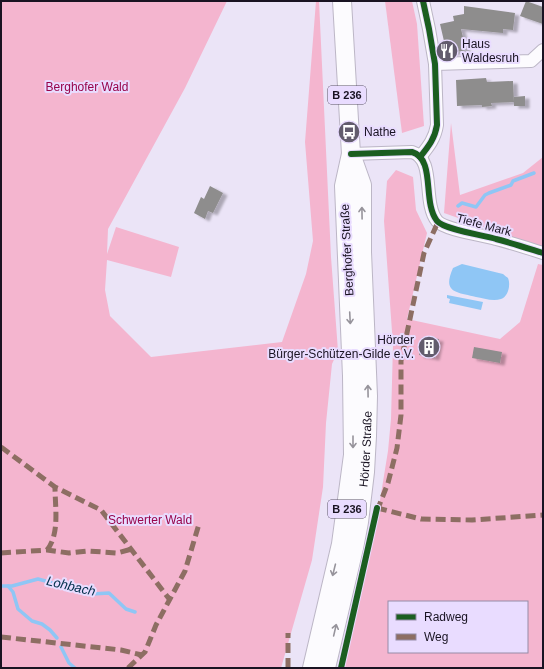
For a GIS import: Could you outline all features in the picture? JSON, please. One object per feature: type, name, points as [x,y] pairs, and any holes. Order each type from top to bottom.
[{"type":"main road","name":"Berghofer Straße","points":[[342,1],[351,154],[362,184],[362,252],[359,346]]},
{"type":"main road","name":"Hörder Straße","points":[[312,668],[341,544],[350,485],[359,346]]},
{"type":"main road","name":"Hörder Straße","points":[[326,668],[354,548],[365,472],[368,420],[359,346]]},
{"type":"street","points":[[351,154],[412,152],[416,153],[420,157],[431,144],[436,130],[435,64],[430,28],[423,1]]},
{"type":"street","points":[[435,64],[531,60],[543,50]]},
{"type":"street","name":"Tiefe Mark","points":[[420,157],[424,162],[426,170],[431,212],[438,222],[448,227],[497,239],[543,253]]},
{"type":"green space","name":"Schwerter Wald","points":[[1,1],[227,1],[185,88],[108,229],[107,254],[116,227],[179,247],[171,277],[107,260],[105,290],[110,316],[151,357],[282,342],[306,274],[313,241],[305,142],[316,1],[319,1],[331,257],[338,351],[332,364],[326,423],[323,487],[312,560],[281,668],[1,668]]},
{"type":"green space","points":[[385,1],[412,1],[417,24],[424,126],[402,133]]},
{"type":"green space","points":[[451,123],[460,195],[523,173],[543,157],[543,248],[444,213]]},
{"type":"green space","points":[[396,170],[413,177],[416,210],[427,233],[407,319],[500,339],[520,322],[538,264],[543,265],[543,668],[344,668],[376,525],[388,451],[391,419],[393,345],[384,221],[387,181]]},
{"type":"water","points":[[462,264],[503,274],[509,281],[508,290],[505,296],[498,300],[491,300],[462,294],[453,290],[450,287],[450,276],[453,268]]},
{"type":"water","points":[[447,295],[483,302],[481,310],[449,303],[450,299],[447,298]]},
{"type":"building","points":[[526,1],[543,7],[543,24],[520,16]]},
{"type":"building","points":[[464,6],[515,13],[513,30],[503,29],[503,33],[461,29],[466,50],[447,54],[440,24],[454,21],[453,16],[464,14]]},
{"type":"building","points":[[486,78],[487,82],[513,81],[514,102],[491,103],[492,106],[482,107],[482,105],[457,106],[456,80]]},
{"type":"building","points":[[525,96],[525,106],[514,106],[514,97]]},
{"type":"building","points":[[210,186],[223,193],[213,213],[208,211],[205,219],[194,213],[201,197],[204,199]]},
{"type":"building","name":"Hörder Bürger-Schützen-Gilde e.V.","points":[[423,337],[439,339],[435,358],[419,355]]},
{"type":"building","points":[[474,347],[502,352],[500,363],[472,358]]},
{"type":"waterway","points":[[458,206],[462,203],[476,207],[485,195],[511,185],[513,181],[534,173]]},
{"type":"waterway","name":"Lohbach","points":[[1,586],[12,586],[38,579],[68,587],[80,588],[92,594],[109,593],[126,609],[135,612]]},
{"type":"waterway","points":[[8,586],[13,592],[18,609],[32,621],[42,624],[57,638]]},
{"type":"waterway","points":[[61,647],[69,663],[75,668]]},
{"type":"marked path","points":[[377,511],[388,483],[397,448],[401,415],[401,361],[424,253],[438,222]]},
{"type":"marked path","points":[[1,447],[55,487],[101,510],[170,600]]},
{"type":"marked path","points":[[47,550],[54,536],[56,520],[55,487]]},
{"type":"marked path","points":[[377,508],[421,519],[472,520],[543,515]]},
{"type":"marked path","points":[[128,668],[145,652],[156,625],[185,571],[199,524]]},
{"type":"marked path","points":[[1,553],[47,550],[69,553],[88,551],[117,553],[132,549]]},
{"type":"marked path","points":[[288,633],[288,668]]},
{"type":"marked path","points":[[1,637],[121,650],[142,655]]},
{"type":"cycle path","points":[[420,157],[431,142],[437,125],[435,64],[423,1]]},
{"type":"cycle path","points":[[351,154],[412,152],[419,156],[424,163],[427,172],[430,203],[437,221],[456,230],[543,253]]},
{"type":"cycle path","points":[[341,668],[377,508]]},
{"type":"place","name":"Haus Waldesruh","points":[[447,51]]},
{"type":"place","name":"Nathe","points":[[349,132]]},
{"type":"place","name":"Hörder Bürger-Schützen-Gilde e.V.","points":[[429,347]]},
{"type":"park label","name":"Berghofer Wald","points":[[87,87]]}]
